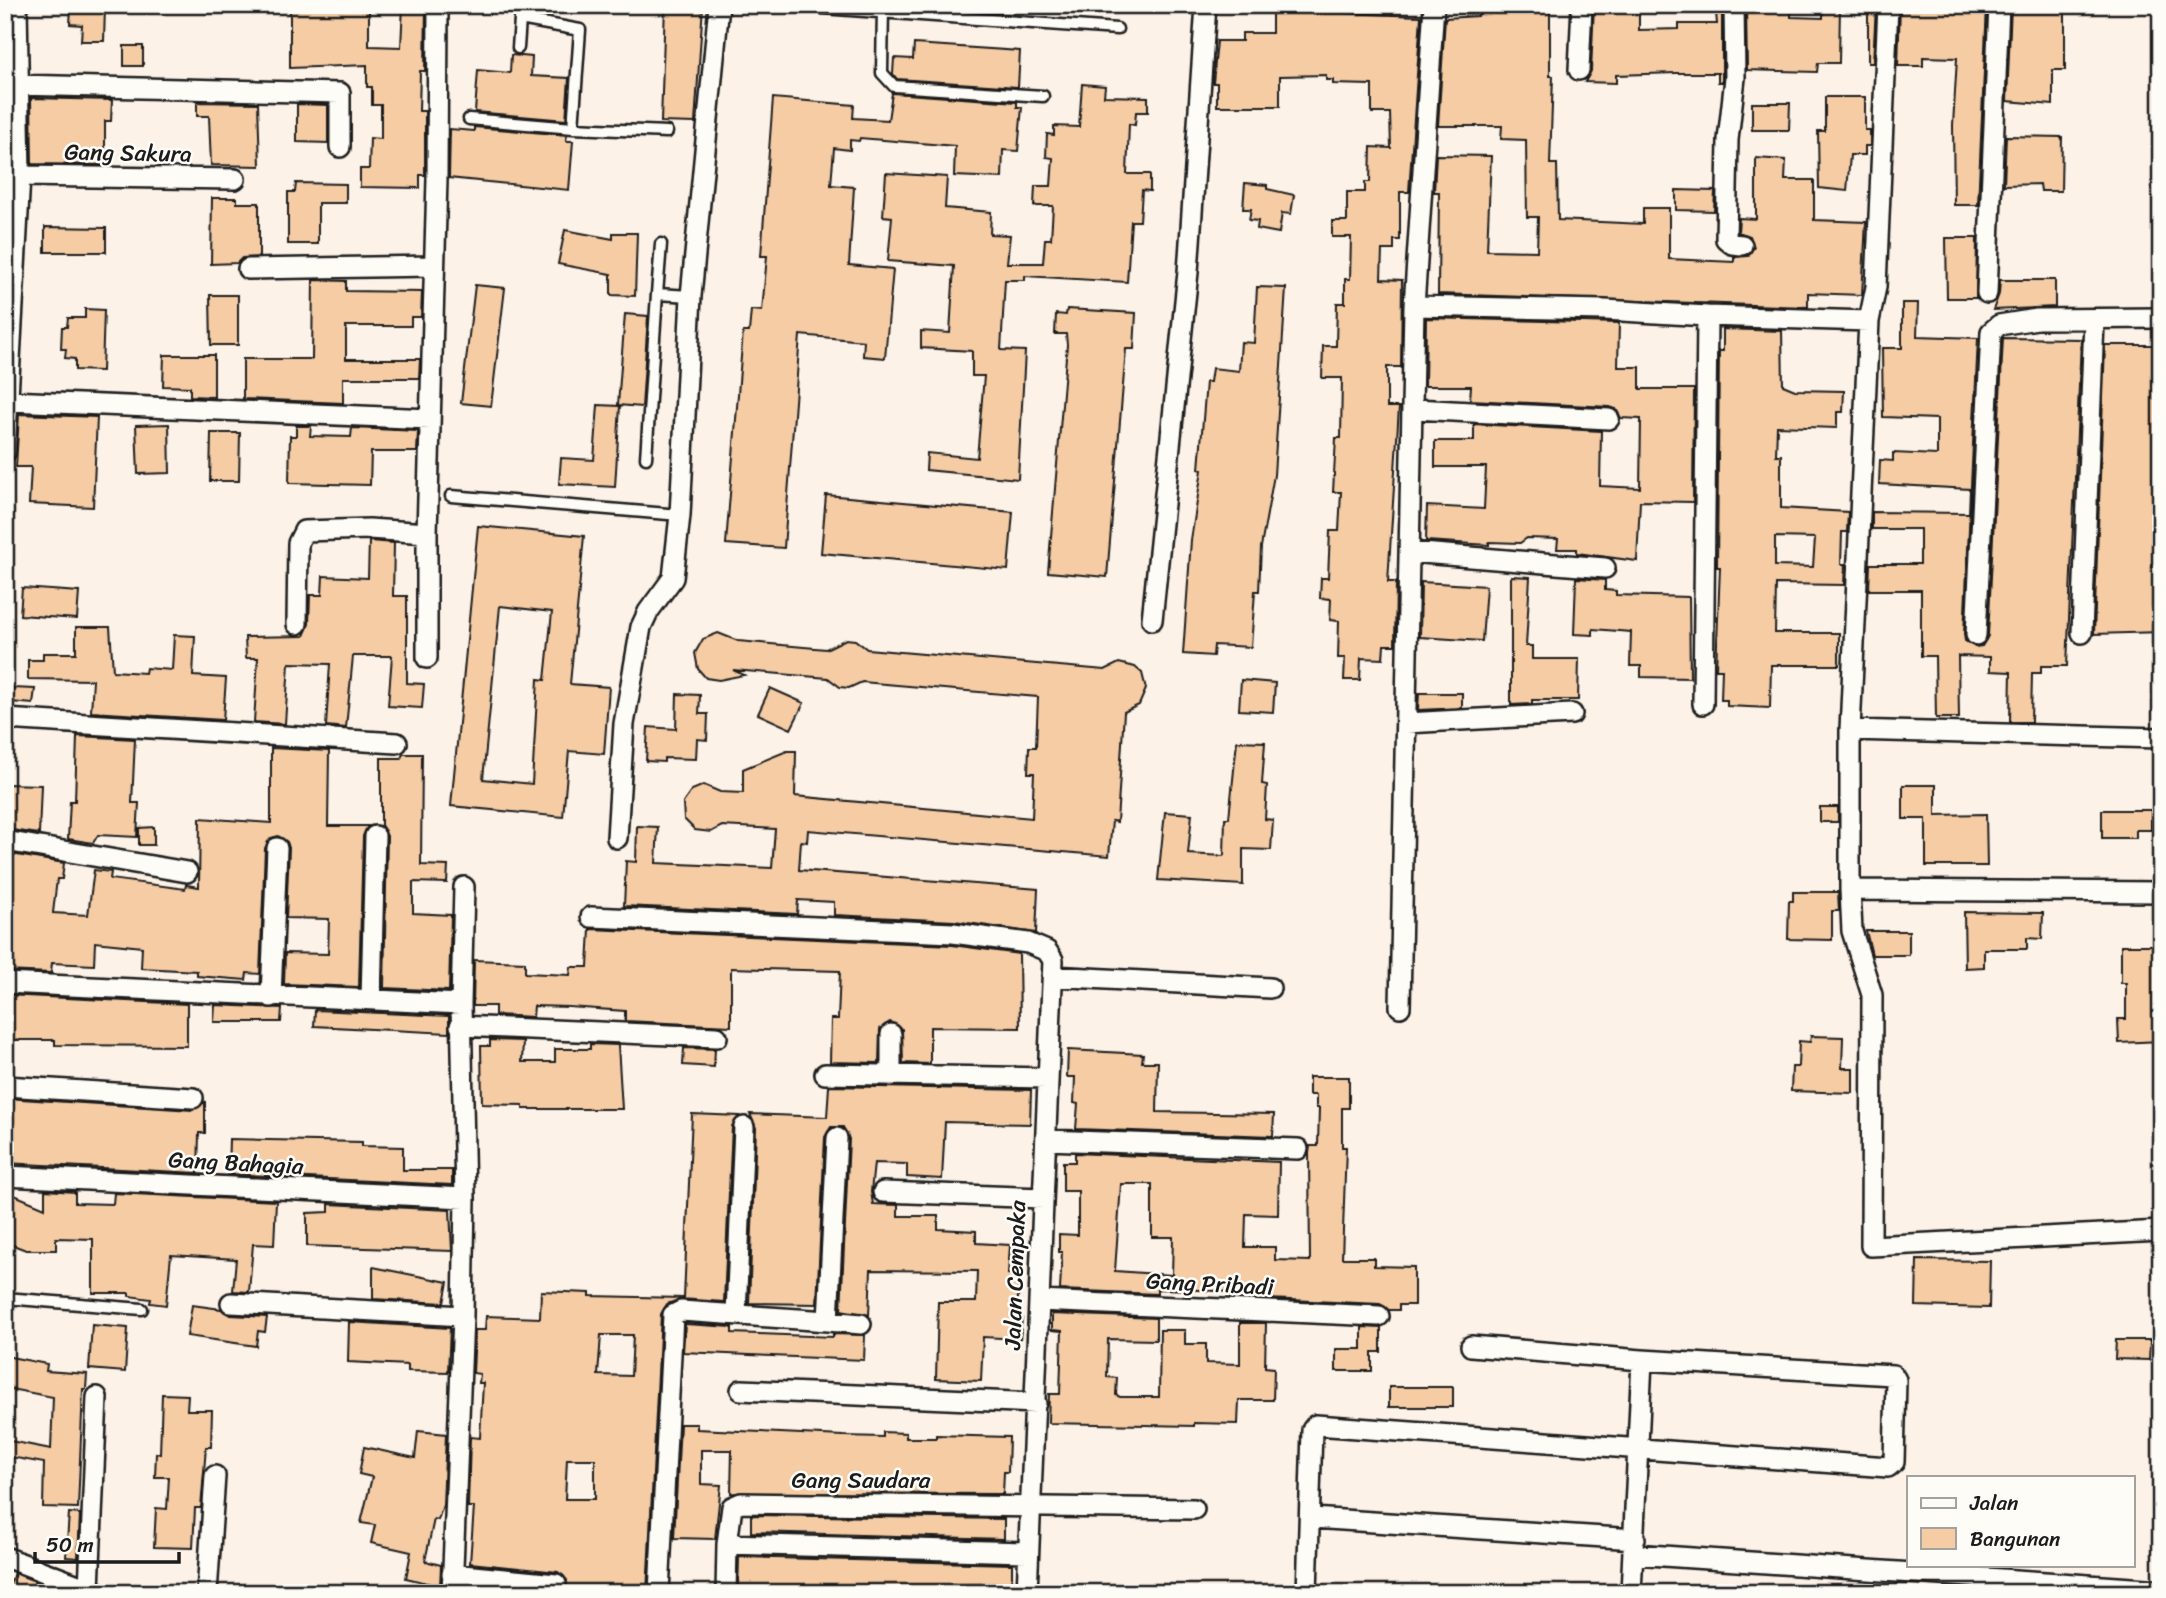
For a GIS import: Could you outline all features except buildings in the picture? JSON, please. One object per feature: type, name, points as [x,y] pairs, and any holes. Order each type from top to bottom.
[{"type":"street","points":[[5,452],[10,401],[20,176],[17,5]]},
{"type":"street","points":[[427,658],[438,5]]},
{"type":"street","points":[[617,838],[624,724],[642,627],[648,611],[673,578],[680,515],[691,296],[719,5]]},
{"type":"street","points":[[1152,620],[1188,272],[1206,5]]},
{"type":"street","points":[[1400,1007],[1415,306],[1434,5]]},
{"type":"street","points":[[1579,70],[1582,5]]},
{"type":"street","points":[[1734,5],[1735,78],[1728,140],[1726,239],[1732,244],[1742,246]]},
{"type":"street","points":[[1888,5],[1877,287],[1868,321],[1850,730],[1852,931],[1872,995],[1871,1245],[2161,1231]]},
{"type":"street","points":[[1987,293],[1998,5]]},
{"type":"street","points":[[17,85],[340,85],[340,147]]},
{"type":"street","name":"Gang Sakura","points":[[20,176],[235,180]]},
{"type":"street","points":[[248,269],[433,266]]},
{"type":"street","points":[[1415,306],[1605,310],[1868,321]]},
{"type":"street","points":[[1703,704],[1707,316]]},
{"type":"street","points":[[1976,635],[1991,332],[1999,325],[2037,319],[2094,321],[2161,318]]},
{"type":"street","points":[[2082,633],[2094,321]]},
{"type":"street","points":[[10,401],[430,419]]},
{"type":"street","points":[[1413,409],[1609,419]]},
{"type":"street","points":[[296,624],[298,543],[304,531],[369,529],[428,533]]},
{"type":"street","points":[[1410,552],[1605,568]]},
{"type":"street","points":[[1406,723],[1572,714]]},
{"type":"street","points":[[5,719],[397,743]]},
{"type":"street","points":[[1850,730],[2161,738]]},
{"type":"street","points":[[371,1000],[376,836]]},
{"type":"street","points":[[5,841],[187,873]]},
{"type":"street","points":[[271,996],[276,848]]},
{"type":"street","points":[[464,887],[460,1026],[465,1198],[463,1316],[452,1583],[556,1584]]},
{"type":"street","points":[[1850,890],[2161,892]]},
{"type":"street","points":[[591,917],[961,934],[1028,943],[1047,951],[1052,968],[1270,988]]},
{"type":"street","name":"Jalan Cempaka","points":[[1027,1593],[1052,968]]},
{"type":"street","points":[[5,983],[461,1004]]},
{"type":"street","points":[[460,1026],[717,1037]]},
{"type":"street","points":[[891,1034],[891,1076]]},
{"type":"street","points":[[825,1073],[1047,1078]]},
{"type":"street","points":[[5,1086],[193,1098]]},
{"type":"street","points":[[736,1314],[744,1127]]},
{"type":"street","points":[[828,1321],[837,1138]]},
{"type":"street","points":[[1046,1140],[1298,1149]]},
{"type":"street","name":"Gang Bahagia","points":[[5,1177],[465,1198]]},
{"type":"street","points":[[883,1192],[1043,1198]]},
{"type":"street","name":"Gang Pribadi","points":[[1039,1301],[1379,1316]]},
{"type":"street","points":[[231,1303],[463,1316]]},
{"type":"street","points":[[659,1593],[672,1318],[681,1311],[861,1324]]},
{"type":"street","points":[[1307,1593],[1312,1518],[1312,1430],[1316,1425],[1888,1467],[1894,1462],[1896,1380],[1893,1375],[1642,1360],[1471,1346]]},
{"type":"street","points":[[1631,1593],[1642,1360]]},
{"type":"street","points":[[741,1390],[1036,1403]]},
{"type":"street","points":[[5,1557],[94,1591],[97,1397]]},
{"type":"street","points":[[207,1593],[215,1476]]},
{"type":"street","name":"Gang Saudara","points":[[726,1593],[729,1513],[732,1507],[741,1503],[1194,1509]]},
{"type":"street","points":[[1312,1518],[2116,1590],[2161,1590]]},
{"type":"street","points":[[727,1544],[1027,1552]]},
{"type":"lane","points":[[517,48],[521,5]]},
{"type":"lane","points":[[822,8],[883,8],[1117,29]]},
{"type":"lane","points":[[883,8],[882,73],[894,86],[1043,96]]},
{"type":"lane","points":[[520,19],[580,30],[573,128]]},
{"type":"lane","points":[[469,119],[573,128],[667,132]]},
{"type":"lane","points":[[646,458],[661,244]]},
{"type":"lane","points":[[657,294],[691,296]]},
{"type":"lane","points":[[451,496],[680,515]]},
{"type":"lane","points":[[5,1298],[142,1309]]}]
